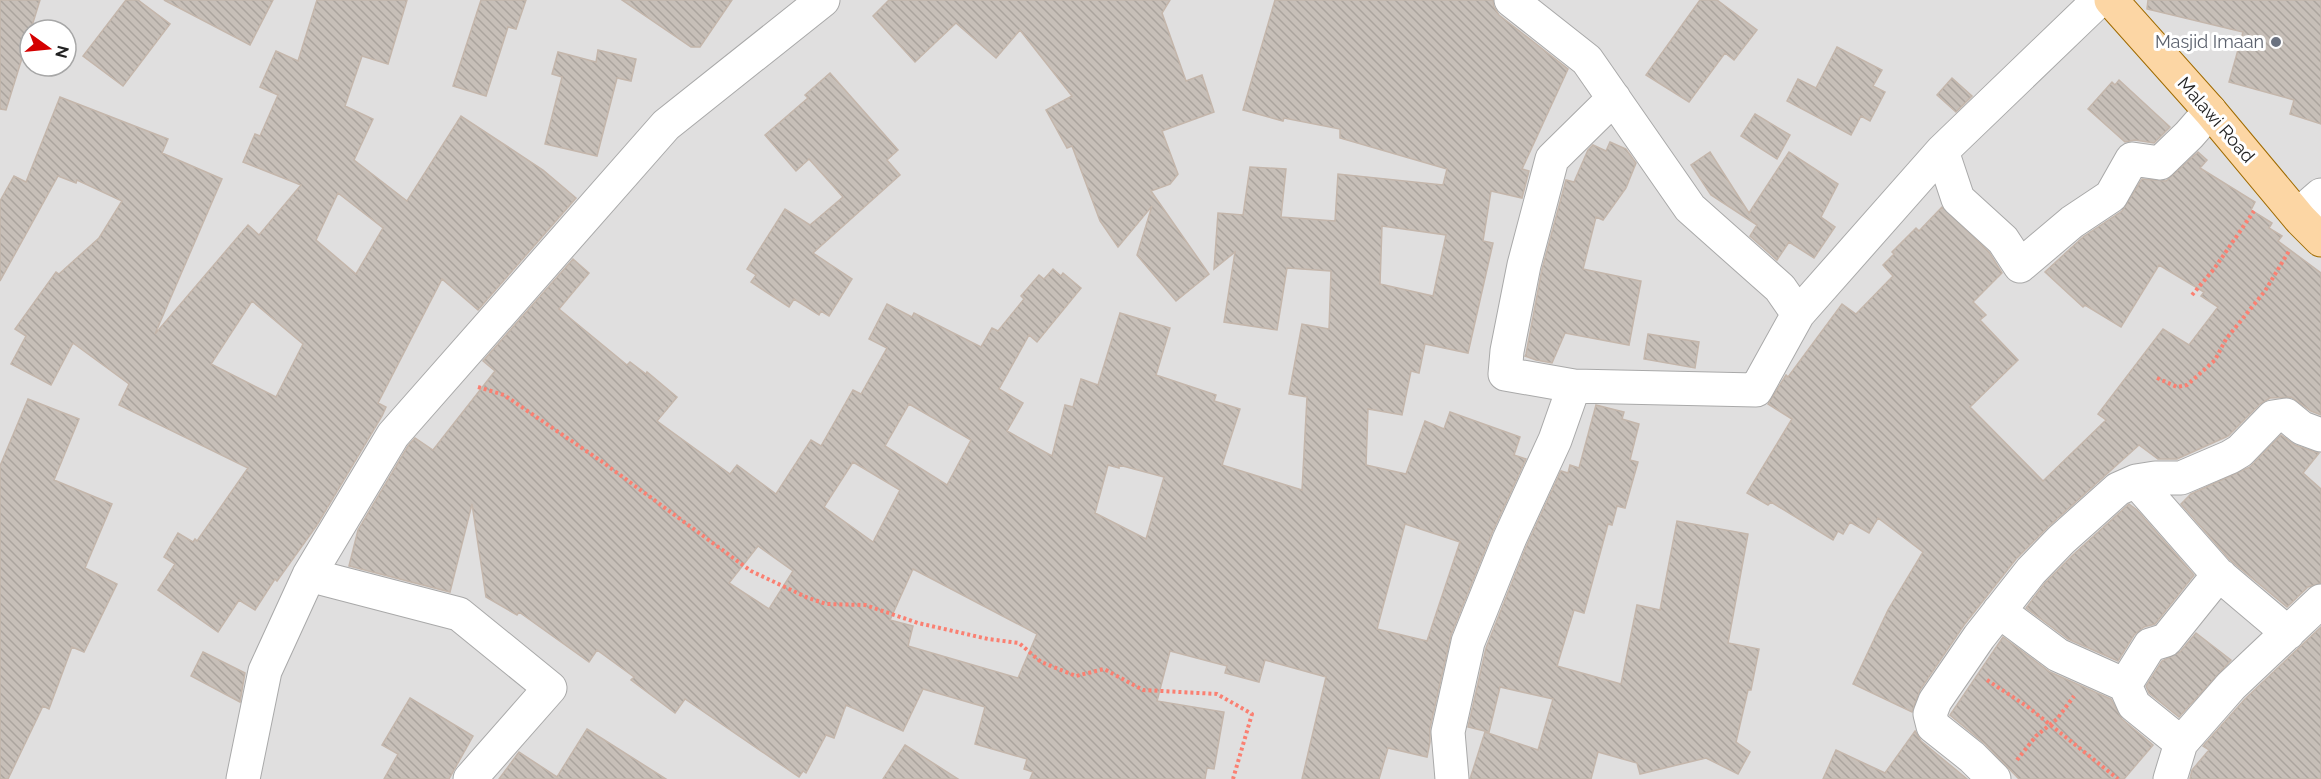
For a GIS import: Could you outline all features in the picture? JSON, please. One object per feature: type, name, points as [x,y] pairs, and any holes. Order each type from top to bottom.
[{"type":"main road","name":"Malawi Road","points":[[2111,0],[2210,111],[2309,205],[2321,240]]},
{"type":"street","points":[[243,779],[265,671],[309,575],[393,435],[666,125],[823,0]]},
{"type":"street","points":[[1511,0],[1587,60],[1690,208],[1780,288],[1798,314]]},
{"type":"street","points":[[1614,98],[1552,159],[1524,265],[1507,351],[1505,374],[1574,386],[1756,390],[1798,314],[1942,152],[2099,0]]},
{"type":"street","points":[[1942,152],[1958,199],[2003,240],[2020,266],[2072,222],[2111,196],[2132,159],[2160,163],[2210,111]]},
{"type":"street","points":[[1452,779],[1448,732],[1468,642],[1509,540],[1555,440],[1574,386]]},
{"type":"street","points":[[2003,773],[1972,757],[1933,726],[1930,714],[1935,701],[1961,664],[2031,571],[2061,540],[2118,489],[2136,481],[2181,478],[2230,458],[2277,415],[2286,416],[2302,428],[2321,435]]},
{"type":"street","points":[[2136,481],[2221,576],[2288,633]]},
{"type":"street","points":[[309,575],[459,614],[550,688],[470,779]]},
{"type":"street","points":[[2125,686],[2150,645],[2166,640],[2211,584],[2221,576]]},
{"type":"street","points":[[2170,779],[2181,743],[2231,686],[2321,601]]},
{"type":"street","points":[[1999,611],[2058,655],[2125,686],[2134,705],[2181,743]]},
{"type":"path","points":[[2192,295],[2260,204]]},
{"type":"path","points":[[2157,378],[2177,387],[2187,385],[2215,360],[2226,339],[2265,291],[2290,250]]},
{"type":"path","points":[[442,380],[464,383],[504,395],[601,461],[751,571],[806,597],[826,604],[865,605],[918,623],[988,639],[1019,643],[1041,662],[1076,676],[1104,669],[1143,690],[1217,694],[1252,714],[1233,779]]},
{"type":"path","points":[[1961,664],[2002,689],[2118,779]]},
{"type":"path","points":[[2003,773],[2036,736],[2057,718],[2096,671]]},
{"type":"shaded area","points":[[0,0],[2321,0],[2321,779],[0,779]]},
{"type":"building","points":[[0,0],[40,0],[34,18],[18,18],[18,71],[6,110],[0,109]]},
{"type":"building","points":[[126,0],[138,0],[170,24],[123,86],[83,56]]},
{"type":"building","points":[[164,0],[273,0],[250,45]]},
{"type":"building","points":[[317,0],[407,0],[388,64],[362,56],[345,106],[373,119],[354,160],[407,201],[461,116],[543,170],[576,198],[478,310],[442,279],[378,403],[386,407],[382,416],[317,525],[277,581],[275,579],[255,610],[239,600],[218,632],[158,590],[175,564],[164,557],[178,533],[193,542],[195,539],[197,541],[248,468],[119,405],[129,384],[73,343],[51,385],[11,364],[26,336],[15,329],[56,272],[59,274],[99,238],[122,201],[77,180],[76,183],[58,176],[0,281],[0,201],[14,176],[26,182],[60,97],[168,139],[162,153],[222,179],[155,334],[248,225],[259,235],[301,185],[243,162],[255,134],[260,136],[278,95],[260,87],[276,51],[298,61]],"holes":[[[338,193],[383,228],[356,274],[316,240]],[[252,301],[303,344],[276,397],[211,364]]]},
{"type":"building","points":[[481,0],[526,0],[516,29],[508,27],[486,96],[453,86]]},
{"type":"building","points":[[622,0],[732,0],[700,47],[691,47]]},
{"type":"building","points":[[889,0],[1170,0],[1162,13],[1186,81],[1202,75],[1214,112],[1162,131],[1178,174],[1170,184],[1151,191],[1209,274],[1176,301],[1137,255],[1152,206],[1118,247],[1100,221],[1072,146],[1067,148],[1046,110],[1072,96],[1020,30],[996,58],[956,23],[915,62],[873,16]]},
{"type":"building","points":[[1275,0],[1493,0],[1499,15],[1568,69],[1522,169],[1529,171],[1522,198],[1491,191],[1483,241],[1493,243],[1468,353],[1425,344],[1419,373],[1411,371],[1402,415],[1368,409],[1366,465],[1406,474],[1425,421],[1444,429],[1450,412],[1520,437],[1514,455],[1526,459],[1492,533],[1451,635],[1430,728],[1427,757],[1388,748],[1379,779],[1302,779],[1326,677],[1265,660],[1259,682],[1225,673],[1227,666],[1170,651],[1157,701],[1224,712],[1214,769],[1207,768],[1205,779],[1030,779],[1033,772],[1024,769],[1027,759],[975,744],[985,707],[923,689],[903,731],[846,705],[834,738],[826,735],[806,773],[803,771],[799,777],[685,699],[675,713],[631,680],[634,677],[597,650],[589,662],[519,612],[517,615],[486,597],[472,504],[450,592],[349,566],[358,530],[408,446],[415,438],[433,450],[495,371],[483,361],[573,259],[589,273],[559,309],[627,365],[630,362],[646,374],[647,372],[677,397],[657,421],[730,474],[737,465],[776,494],[811,440],[821,446],[853,390],[861,394],[887,348],[869,339],[887,304],[912,317],[914,313],[981,347],[992,328],[998,331],[1024,299],[1021,296],[1039,275],[1044,279],[1053,269],[1061,276],[1063,273],[1081,288],[1037,342],[1029,335],[999,389],[1023,403],[1007,431],[1052,456],[1065,405],[1073,407],[1081,379],[1098,385],[1120,313],[1170,328],[1156,375],[1216,395],[1214,401],[1240,409],[1222,465],[1302,490],[1307,397],[1289,394],[1302,324],[1329,329],[1331,271],[1287,268],[1277,330],[1224,322],[1235,252],[1214,269],[1218,213],[1243,215],[1250,167],[1286,169],[1281,217],[1335,221],[1338,174],[1443,185],[1447,169],[1340,138],[1340,129],[1284,118],[1283,121],[1243,110]],"holes":[[[1382,226],[1446,235],[1433,296],[1380,284]],[[909,404],[971,440],[947,485],[885,446]],[[853,462],[900,490],[873,542],[824,507]],[[1108,465],[1119,468],[1119,465],[1164,477],[1146,539],[1095,513]],[[1405,524],[1460,542],[1427,641],[1377,629]],[[758,546],[793,571],[769,609],[729,583]],[[913,569],[1037,634],[1018,678],[908,646],[913,626],[890,620]]]},
{"type":"building","points":[[1700,0],[1717,0],[1757,30],[1734,60],[1725,53],[1689,102],[1646,75]]},
{"type":"building","points":[[2148,0],[2321,0],[2321,124],[2290,114],[2294,100],[2229,82],[2243,32],[2147,9]]},
{"type":"building","points":[[1837,47],[1882,70],[1873,86],[1885,92],[1870,121],[1861,116],[1851,135],[1787,101],[1798,79],[1816,88]]},
{"type":"building","points":[[598,50],[636,59],[631,81],[617,78],[597,156],[545,144],[562,77],[552,74],[558,52],[596,62]]},
{"type":"building","points":[[830,73],[898,150],[887,160],[900,175],[813,253],[852,279],[829,316],[821,311],[819,315],[794,299],[789,307],[751,282],[756,275],[747,269],[785,209],[810,225],[843,197],[809,159],[796,171],[765,135],[808,98],[805,95]]},
{"type":"building","points":[[1952,78],[1972,96],[1956,112],[1937,95]]},
{"type":"building","points":[[2119,80],[2170,127],[2154,143],[2135,140],[2125,142],[2088,109],[2112,82],[2115,85]]},
{"type":"building","points":[[1755,114],[1790,135],[1777,159],[1741,136]]},
{"type":"building","points":[[1610,142],[1626,149],[1636,163],[1626,188],[1603,220],[1596,217],[1583,269],[1641,281],[1629,345],[1565,333],[1552,363],[1525,356],[1542,269],[1566,180],[1574,182],[1588,150],[1593,145],[1606,151]]},
{"type":"building","points":[[1710,152],[1749,213],[1789,152],[1838,184],[1821,217],[1835,227],[1814,258],[1789,242],[1777,260],[1750,236],[1757,225],[1711,195],[1691,165]]},
{"type":"building","points":[[2198,152],[2207,160],[2200,168],[2255,202],[2251,210],[2272,223],[2269,228],[2282,236],[2278,241],[2321,273],[2321,415],[2291,397],[2270,398],[2260,404],[2228,436],[2177,459],[2158,459],[2139,445],[2016,559],[1964,625],[1920,690],[1912,712],[1853,684],[1888,610],[1923,552],[1878,518],[1869,533],[1850,522],[1843,534],[1838,531],[1833,540],[1771,502],[1768,505],[1747,493],[1792,419],[1768,404],[1786,375],[1788,377],[1842,304],[1856,314],[1893,276],[1883,265],[1894,254],[1892,252],[1916,228],[1919,231],[1942,207],[1989,252],[2002,273],[1973,302],[1986,315],[1980,320],[2018,360],[1970,407],[2043,481],[2106,420],[2098,414],[2163,329],[2189,345],[2218,307],[2201,296],[2204,292],[2159,265],[2121,327],[2085,305],[2083,307],[2045,272],[2083,237],[2122,211],[2142,179],[2166,181]]},
{"type":"building","points":[[1648,334],[1699,342],[1695,368],[1644,359]]},
{"type":"building","points":[[28,399],[79,419],[54,480],[112,504],[85,568],[117,584],[84,652],[72,647],[49,709],[43,706],[8,779],[0,779],[0,466]]},
{"type":"building","points":[[1596,405],[1624,412],[1622,419],[1639,424],[1630,460],[1638,462],[1625,508],[1617,506],[1612,525],[1608,524],[1584,613],[1574,610],[1557,666],[1621,684],[1637,605],[1660,610],[1677,521],[1748,534],[1728,643],[1759,649],[1751,690],[1748,690],[1736,742],[1750,752],[1738,774],[1706,758],[1640,774],[1637,763],[1598,752],[1591,779],[1470,779],[1485,732],[1538,750],[1553,699],[1500,687],[1489,732],[1468,727],[1486,648],[1526,547],[1561,471],[1568,473],[1570,465],[1579,468]]},
{"type":"building","points":[[2281,435],[2295,445],[2319,453],[2303,473],[2321,489],[2321,583],[2308,587],[2287,607],[2230,560],[2181,504],[2191,494],[2250,467]]},
{"type":"building","points":[[2129,504],[2137,510],[2194,575],[2155,624],[2144,627],[2134,635],[2118,661],[2068,639],[2026,608],[2045,583]]},
{"type":"building","points":[[2321,627],[2321,779],[2190,779],[2192,770],[2209,750],[2203,746],[2245,699]]},
{"type":"building","points":[[2196,633],[2231,660],[2179,717],[2149,693],[2146,686],[2162,661],[2180,652]]},
{"type":"building","points":[[2003,637],[2050,672],[2111,699],[2122,719],[2153,745],[2124,779],[2019,779],[1985,744],[1950,715]]},
{"type":"building","points":[[203,652],[245,673],[240,702],[191,676]]},
{"type":"building","points":[[410,698],[473,736],[449,779],[384,779],[398,754],[382,745]]},
{"type":"building","points":[[587,729],[666,779],[499,779],[519,752],[557,777]]},
{"type":"building","points":[[1915,731],[1921,741],[1967,779],[1823,779],[1836,750],[1885,773]]},
{"type":"building","points":[[905,745],[958,779],[883,779]]},
{"type":"place","name":"Masjid Imaan","points":[[2276,42]]}]
